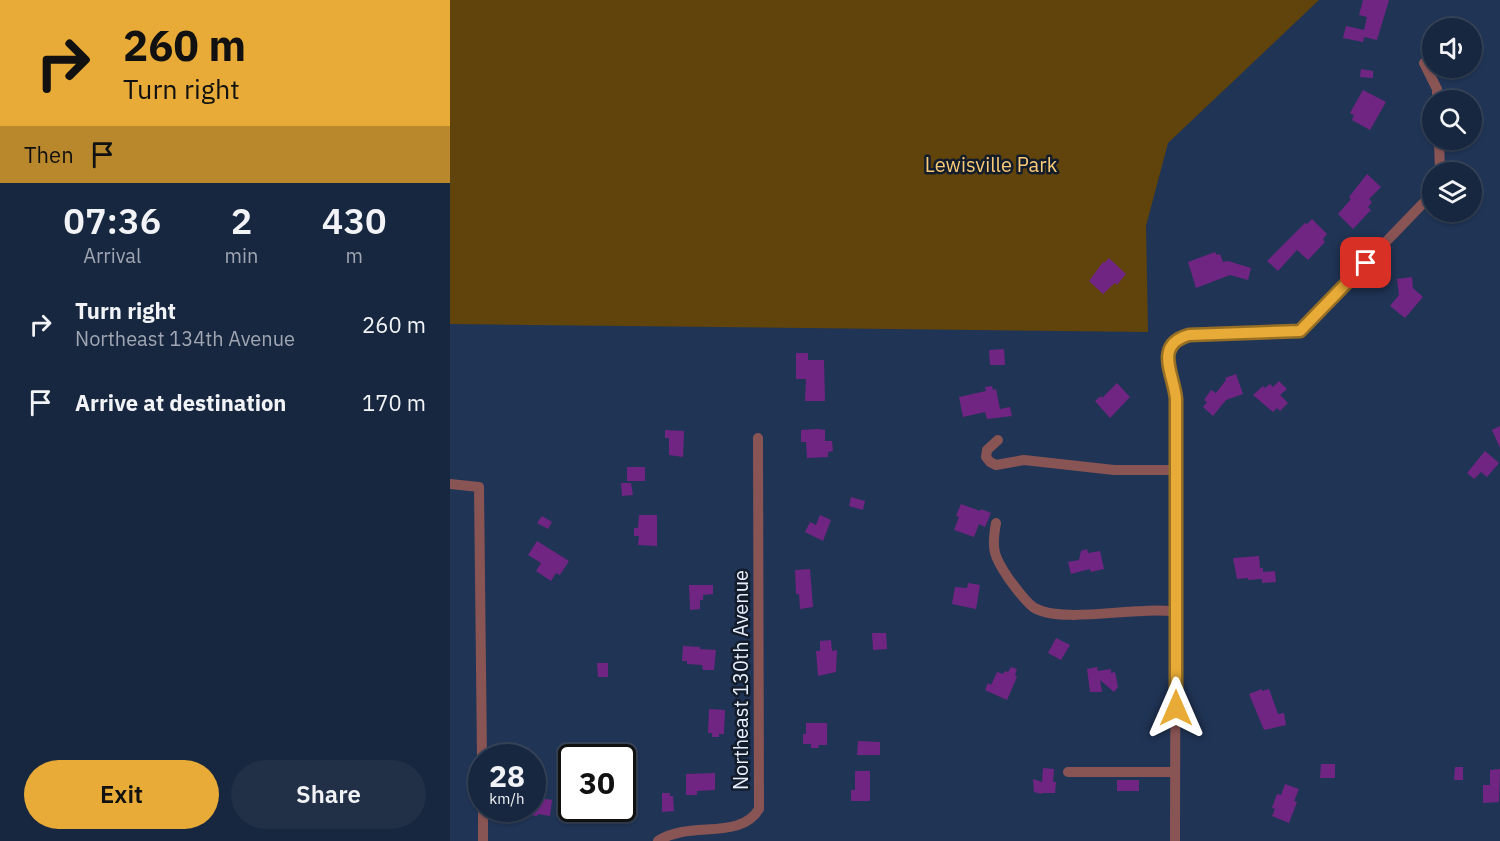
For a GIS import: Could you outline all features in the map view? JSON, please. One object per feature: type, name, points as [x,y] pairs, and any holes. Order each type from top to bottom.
[{"type":"street","points":[[1175,841],[1176,399],[1167,357],[1169,351],[1176,341],[1189,335],[1300,331],[1422,204]]},
{"type":"street","name":"Northeast 130th Avenue","points":[[658,841],[672,835],[736,832],[750,823],[759,809],[758,438]]},
{"type":"street","points":[[998,440],[987,450],[986,457],[996,465],[1024,460],[1114,470],[1176,470]]},
{"type":"street","points":[[450,484],[479,487],[482,744]]},
{"type":"street","points":[[996,523],[992,542],[996,559],[1017,590],[1034,607],[1047,613],[1090,615],[1142,610],[1176,611]]},
{"type":"street","points":[[1068,772],[1175,772]]},
{"type":"street","points":[[483,822],[483,841]]},
{"type":"green space","name":"Lewisville Park","points":[[450,0],[1319,0],[1168,143],[1146,226],[1148,332],[450,324]]},
{"type":"building","points":[[1363,0],[1389,0],[1377,40],[1364,37],[1363,42],[1343,38],[1346,26],[1364,30],[1367,17],[1359,15]]},
{"type":"building","points":[[1361,69],[1373,71],[1373,78],[1360,77]]},
{"type":"building","points":[[1363,90],[1386,102],[1370,130],[1352,120],[1354,115],[1350,113]]},
{"type":"building","points":[[1367,174],[1381,187],[1369,199],[1372,202],[1368,207],[1371,210],[1353,229],[1338,214]]},
{"type":"building","points":[[1312,219],[1327,234],[1323,239],[1325,242],[1308,260],[1297,250],[1278,271],[1267,261],[1305,223],[1307,224]]},
{"type":"building","points":[[1215,252],[1217,255],[1220,254],[1223,262],[1228,261],[1251,268],[1248,280],[1230,275],[1196,288],[1188,262]]},
{"type":"building","points":[[1109,258],[1126,274],[1117,285],[1115,283],[1103,294],[1089,281],[1103,262]]},
{"type":"building","points":[[1412,277],[1413,288],[1423,297],[1405,318],[1390,306],[1399,295],[1397,279]]},
{"type":"building","points":[[1004,349],[1005,365],[990,365],[989,350]]},
{"type":"building","points":[[796,353],[808,353],[808,360],[824,360],[825,401],[805,401],[806,379],[796,379]]},
{"type":"building","points":[[1236,374],[1243,394],[1226,400],[1213,416],[1203,407],[1207,402],[1204,400],[1211,390],[1216,393],[1226,380],[1225,378]]},
{"type":"building","points":[[1279,381],[1287,389],[1280,395],[1288,403],[1280,411],[1277,408],[1273,412],[1253,395],[1263,386],[1265,388],[1270,384],[1273,387]]},
{"type":"building","points":[[1117,383],[1130,397],[1110,418],[1095,401],[1101,396],[1102,398]]},
{"type":"building","points":[[992,386],[993,390],[996,389],[1000,409],[1010,407],[1012,416],[987,419],[985,412],[963,417],[959,397],[986,391],[985,387]]},
{"type":"building","points":[[1500,426],[1500,448],[1492,430]]},
{"type":"building","points":[[665,430],[684,431],[683,457],[669,455],[669,438],[665,438]]},
{"type":"building","points":[[801,430],[825,430],[825,441],[832,441],[833,451],[828,452],[828,457],[807,458],[806,442],[801,442]]},
{"type":"building","points":[[1485,451],[1499,463],[1487,477],[1481,472],[1474,479],[1467,473]]},
{"type":"building","points":[[627,467],[645,467],[645,481],[627,481]]},
{"type":"building","points":[[621,483],[631,483],[633,495],[622,496]]},
{"type":"building","points":[[851,497],[865,501],[863,510],[849,506]]},
{"type":"building","points":[[961,504],[991,513],[985,527],[979,524],[974,537],[954,530]]},
{"type":"building","points":[[639,515],[657,515],[657,546],[638,545],[639,536],[634,536],[634,528],[638,528]]},
{"type":"building","points":[[820,515],[831,520],[823,541],[805,532],[810,522],[816,525]]},
{"type":"building","points":[[542,516],[552,522],[548,529],[537,523]]},
{"type":"building","points":[[537,541],[569,561],[560,575],[556,573],[551,581],[536,571],[541,563],[528,555]]},
{"type":"building","points":[[1087,549],[1088,553],[1100,551],[1104,569],[1091,572],[1090,569],[1071,574],[1068,562],[1079,560],[1081,551]]},
{"type":"building","points":[[1259,556],[1260,568],[1263,568],[1263,572],[1275,571],[1276,582],[1262,583],[1262,579],[1237,579],[1233,558]]},
{"type":"building","points":[[810,569],[813,607],[800,609],[799,594],[796,594],[795,570]]},
{"type":"building","points":[[968,583],[980,585],[976,609],[952,604],[955,587],[967,588]]},
{"type":"building","points":[[689,585],[713,585],[713,594],[703,595],[703,600],[700,600],[700,609],[690,610]]},
{"type":"building","points":[[872,633],[886,633],[887,649],[873,650]]},
{"type":"building","points":[[1056,638],[1070,645],[1061,660],[1048,653]]},
{"type":"building","points":[[831,640],[832,651],[837,650],[836,672],[818,676],[816,651],[820,651],[820,641]]},
{"type":"building","points":[[683,646],[716,650],[714,670],[703,670],[702,665],[687,664],[687,661],[682,661]]},
{"type":"building","points":[[597,663],[608,663],[608,677],[598,677]]},
{"type":"building","points":[[1011,667],[1017,669],[1015,675],[1017,677],[1007,700],[985,690],[988,683],[991,685],[997,672],[1003,674]]},
{"type":"building","points":[[1097,667],[1098,671],[1111,669],[1111,673],[1115,672],[1118,687],[1114,692],[1100,680],[1102,692],[1090,692],[1087,669]]},
{"type":"building","points":[[1262,689],[1262,691],[1269,689],[1278,714],[1284,713],[1286,725],[1264,730],[1249,694]]},
{"type":"building","points":[[709,709],[725,710],[724,734],[719,734],[719,737],[712,737],[712,733],[708,733]]},
{"type":"building","points":[[806,723],[827,723],[827,745],[811,748],[811,744],[803,744]]},
{"type":"building","points":[[858,741],[880,742],[880,755],[857,755]]},
{"type":"building","points":[[1321,764],[1335,764],[1335,778],[1320,778]]},
{"type":"building","points":[[1455,767],[1463,767],[1463,780],[1454,780]]},
{"type":"building","points":[[1043,768],[1054,769],[1055,793],[1034,792],[1033,779],[1042,782]]},
{"type":"building","points":[[1500,769],[1499,802],[1483,803],[1483,785],[1490,785],[1490,770]]},
{"type":"building","points":[[855,771],[870,771],[870,801],[851,801],[851,790],[855,790]]},
{"type":"building","points":[[715,773],[715,790],[697,791],[697,795],[686,795],[686,774]]},
{"type":"building","points":[[1117,780],[1139,780],[1139,791],[1117,791]]},
{"type":"building","points":[[1285,784],[1299,789],[1289,823],[1272,816],[1277,794],[1281,795]]},
{"type":"building","points":[[662,793],[670,793],[670,796],[673,796],[674,811],[662,812]]},
{"type":"building","points":[[546,799],[552,800],[550,816],[546,815]]},
{"type":"route","points":[[1176,708],[1176,399],[1167,363],[1169,351],[1176,341],[1189,335],[1300,331],[1366,263]]}]
